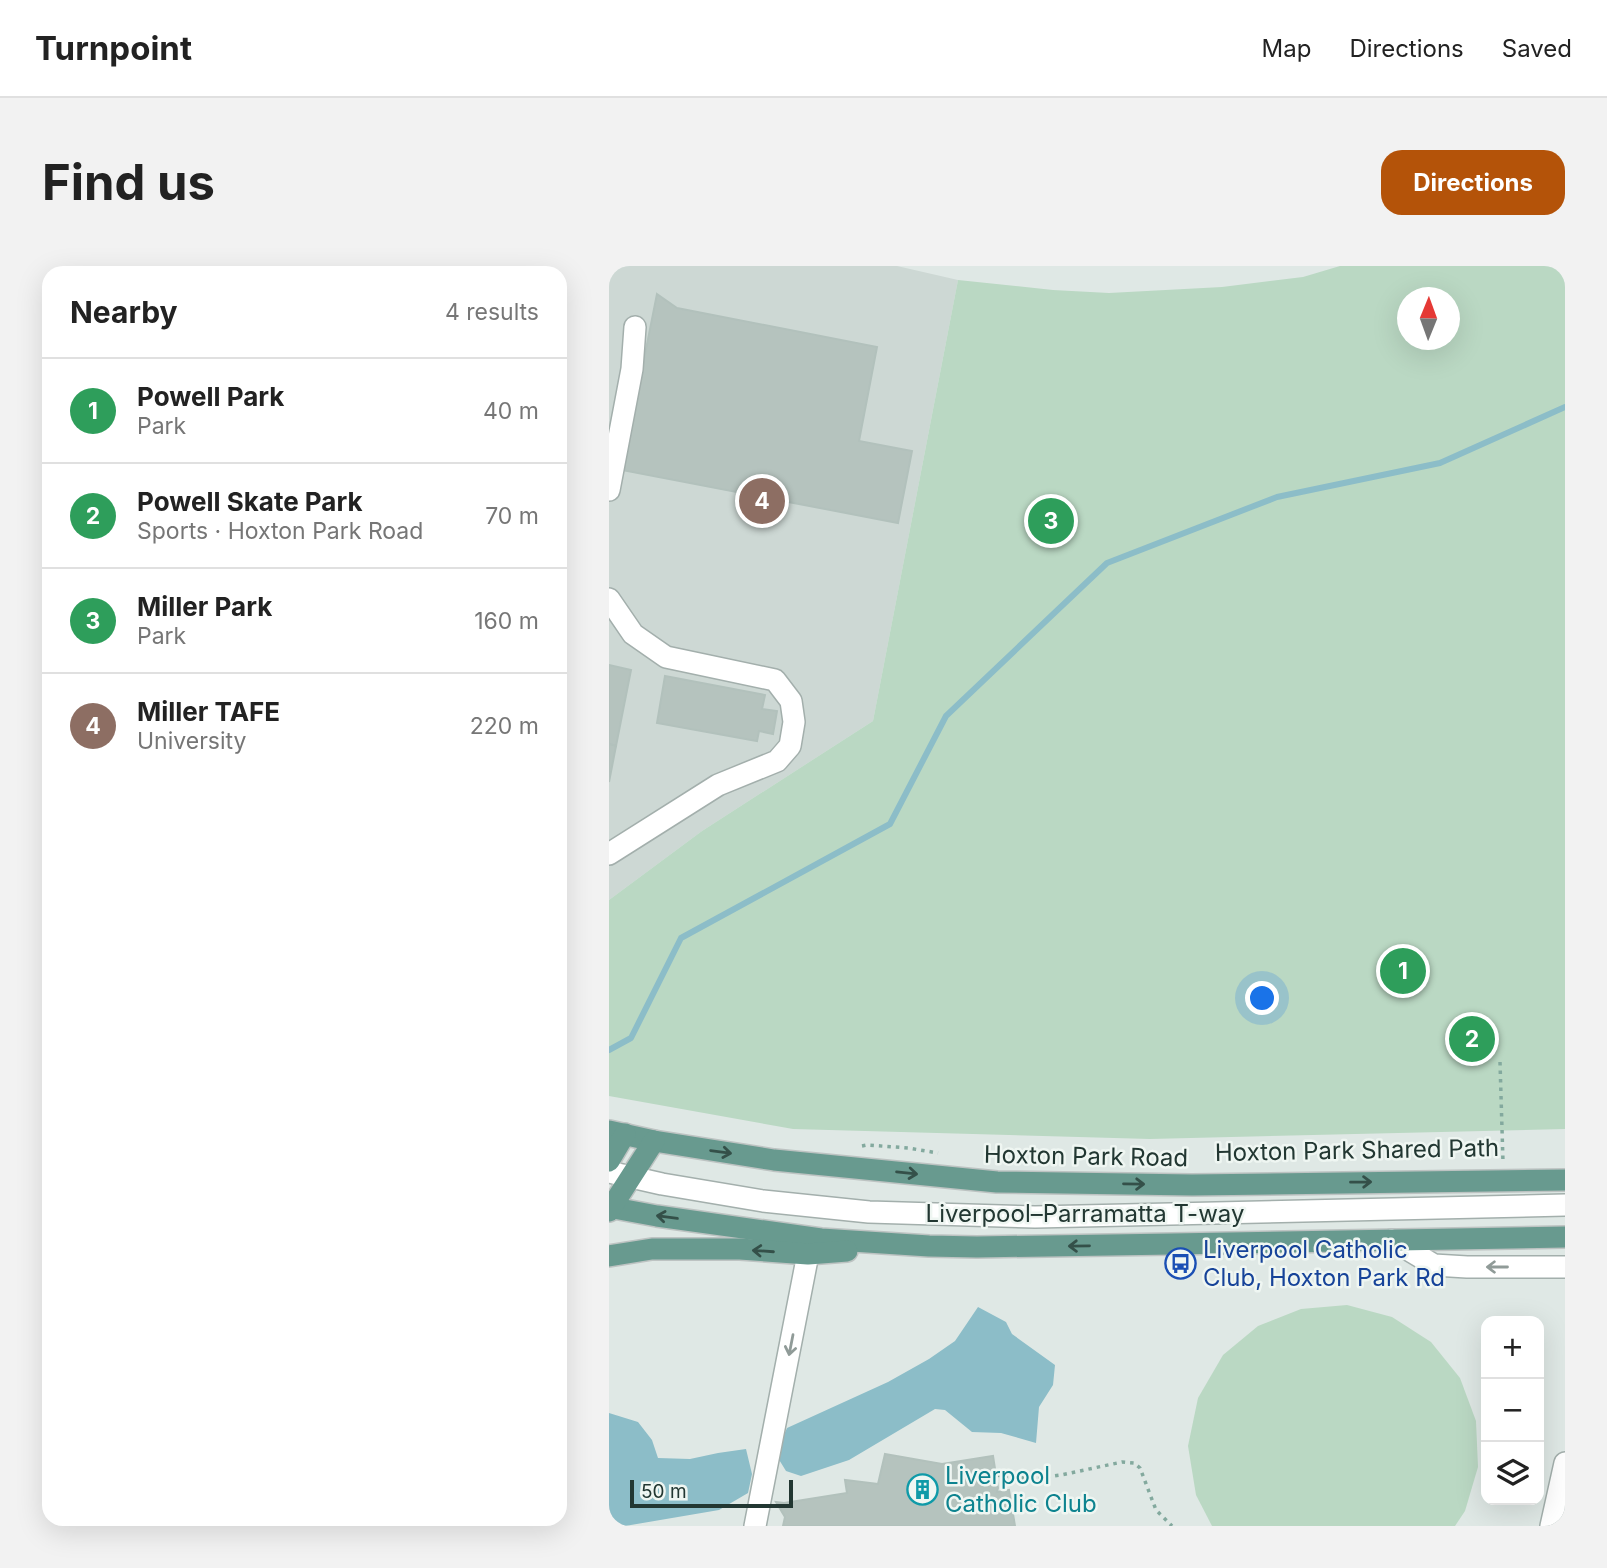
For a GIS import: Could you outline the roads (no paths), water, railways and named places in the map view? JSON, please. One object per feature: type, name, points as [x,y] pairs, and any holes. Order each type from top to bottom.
[{"type":"main road","name":"Hoxton Park Road","points":[[617,1132],[654,1141],[774,1160],[997,1182],[1192,1185],[1565,1180]]},
{"type":"main road","points":[[609,1161],[617,1132]]},
{"type":"main road","points":[[654,1141],[610,1208],[821,1239],[929,1246],[1565,1237]]},
{"type":"main road","points":[[609,1256],[652,1249],[740,1249],[808,1254],[929,1246]]},
{"type":"lane","points":[[609,490],[632,369],[635,327]]},
{"type":"lane","points":[[609,599],[633,634],[666,657],[775,680],[791,701],[794,722],[790,746],[777,761],[718,785],[609,854]]},
{"type":"lane","name":"Liverpool–Parramatta T-way","points":[[609,1172],[662,1185],[763,1201],[869,1212],[1035,1217],[1565,1205]]},
{"type":"lane","points":[[1392,1240],[1434,1265],[1565,1267]]},
{"type":"lane","points":[[755,1526],[808,1254]]},
{"type":"lane","points":[[1551,1526],[1565,1464]]},
{"type":"water","points":[[978,1307],[1006,1322],[1012,1334],[1055,1365],[1053,1385],[1039,1407],[1036,1443],[1001,1433],[972,1432],[945,1410],[935,1409],[849,1460],[801,1476],[786,1471],[778,1458],[787,1428],[888,1382],[929,1359],[955,1341]]},
{"type":"water","points":[[609,1413],[638,1422],[652,1440],[658,1458],[690,1459],[746,1449],[752,1474],[748,1493],[719,1510],[625,1526],[609,1526]]},
{"type":"waterway","points":[[609,1050],[631,1038],[681,938],[890,824],[946,716],[1107,563],[1277,497],[1440,463],[1565,407]]},
{"type":"place","name":"Miller TAFE","points":[[762,501]]},
{"type":"place","name":"Miller Park","points":[[1051,521]]},
{"type":"place","name":"Powell Park","points":[[1403,971]]},
{"type":"place","name":"Powell Skate Park","points":[[1472,1039]]},
{"type":"place","name":"Liverpool Catholic Club, Hoxton Park Rd","points":[[1180,1263]]},
{"type":"place","name":"Liverpool Catholic Club","points":[[922,1489]]}]
